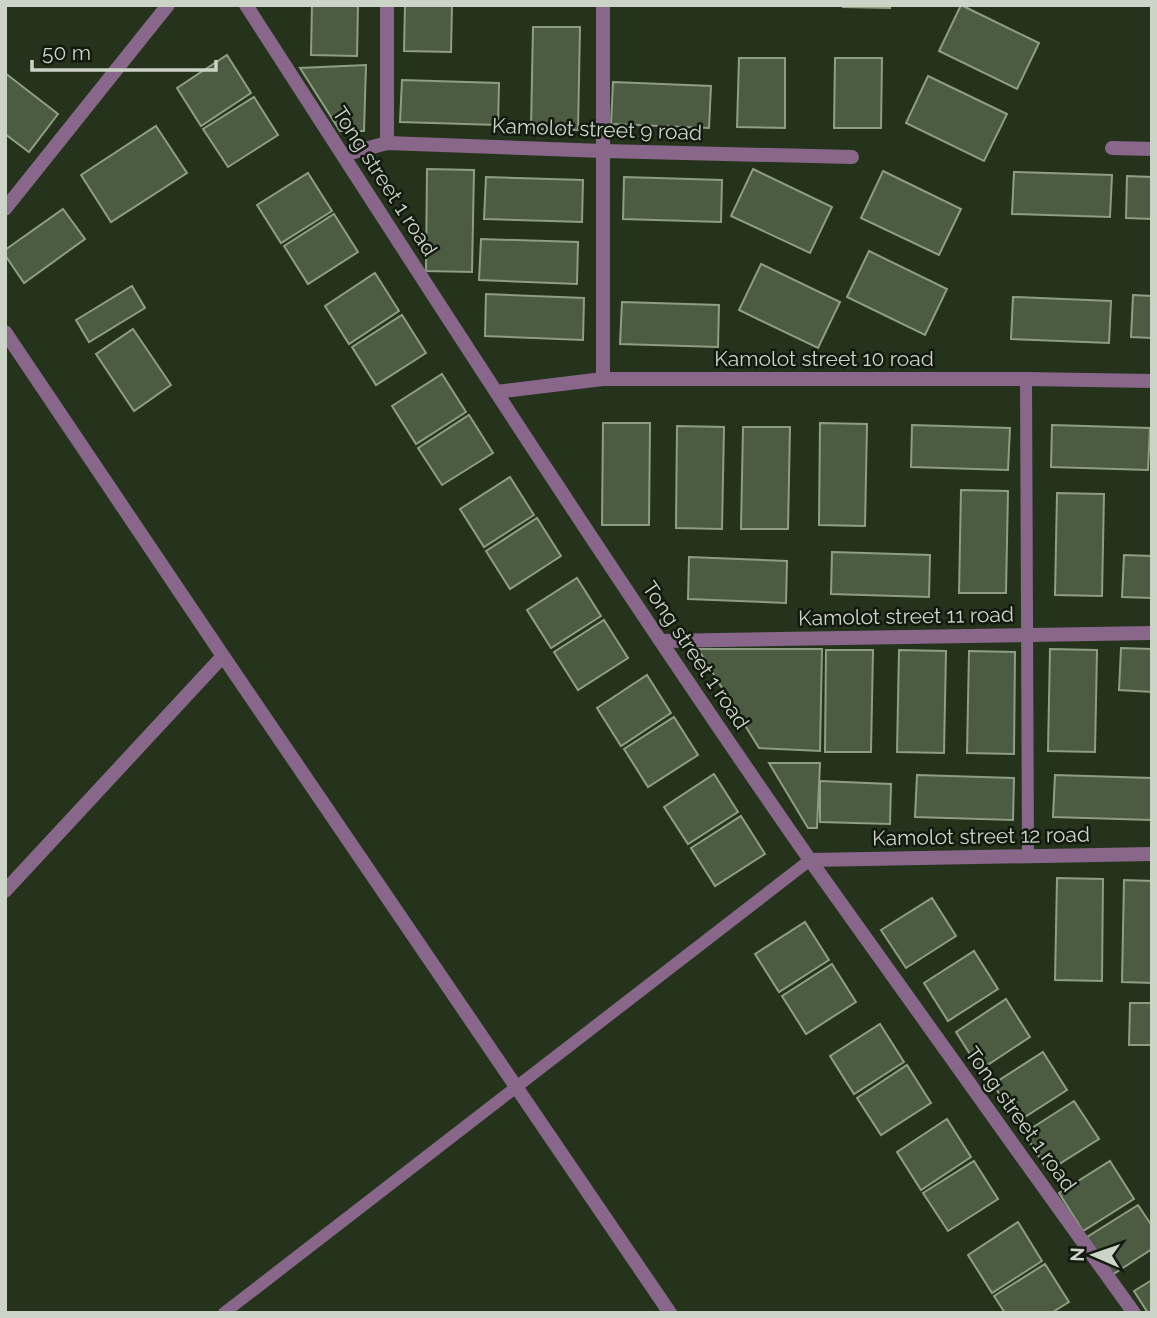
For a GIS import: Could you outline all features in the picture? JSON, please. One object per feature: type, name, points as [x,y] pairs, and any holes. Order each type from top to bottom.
[{"type":"street","points":[[5,209],[168,5]]},
{"type":"street","name":"Tong street 1 road","points":[[246,5],[496,392],[810,860],[1133,1313]]},
{"type":"street","points":[[387,5],[387,143]]},
{"type":"street","points":[[603,5],[603,379]]},
{"type":"street","name":"Kamolot street 9 road","points":[[343,155],[387,143],[852,156]]},
{"type":"street","points":[[1112,148],[1152,149]]},
{"type":"street","points":[[5,332],[670,1313]]},
{"type":"street","name":"Kamolot street 10 road","points":[[496,392],[603,379],[1152,381]]},
{"type":"street","name":"Kamolot street 11 road","points":[[661,640],[1152,633]]},
{"type":"street","points":[[5,891],[223,656]]},
{"type":"street","name":"Kamolot street 12 road","points":[[810,860],[1152,853]]},
{"type":"lane","points":[[1026,379],[1028,856]]},
{"type":"lane","points":[[224,1313],[810,860]]},
{"type":"building","points":[[312,5],[358,5],[357,56],[311,55]]},
{"type":"building","points":[[405,5],[452,5],[451,52],[404,51]]},
{"type":"building","points":[[890,5],[890,8],[843,7]]},
{"type":"building","points":[[961,5],[1039,43],[1017,89],[939,51]]},
{"type":"building","points":[[533,27],[580,27],[578,130],[531,129]]},
{"type":"building","points":[[227,55],[251,93],[201,126],[177,88]]},
{"type":"building","points":[[739,58],[785,58],[785,128],[737,127]]},
{"type":"building","points":[[835,58],[882,58],[881,128],[834,128]]},
{"type":"building","points":[[366,65],[364,131],[340,131],[300,68]]},
{"type":"building","points":[[5,73],[58,114],[29,152],[5,134]]},
{"type":"building","points":[[928,76],[1007,114],[984,161],[906,123]]},
{"type":"building","points":[[402,80],[499,83],[498,125],[400,122]]},
{"type":"building","points":[[613,82],[711,86],[709,128],[611,124]]},
{"type":"building","points":[[254,97],[278,135],[228,167],[203,129]]},
{"type":"building","points":[[156,126],[187,173],[111,222],[81,175]]},
{"type":"building","points":[[427,169],[474,170],[472,272],[426,271]]},
{"type":"building","points":[[753,169],[832,207],[810,253],[731,216]]},
{"type":"building","points":[[883,171],[961,209],[939,255],[861,218]]},
{"type":"building","points":[[1014,172],[1112,175],[1110,217],[1012,214]]},
{"type":"building","points":[[308,173],[332,211],[281,243],[257,205]]},
{"type":"building","points":[[1127,176],[1152,177],[1152,219],[1126,218]]},
{"type":"building","points":[[486,177],[583,180],[582,222],[484,219]]},
{"type":"building","points":[[624,177],[722,180],[721,222],[623,219]]},
{"type":"building","points":[[63,209],[85,239],[24,283],[5,255],[5,250]]},
{"type":"building","points":[[334,214],[358,252],[308,284],[284,246]]},
{"type":"building","points":[[481,239],[578,242],[577,284],[479,280]]},
{"type":"building","points":[[869,251],[947,289],[925,335],[847,297]]},
{"type":"building","points":[[761,264],[840,302],[818,348],[739,310]]},
{"type":"building","points":[[375,273],[399,311],[349,344],[325,306]]},
{"type":"building","points":[[132,286],[145,308],[89,342],[76,320]]},
{"type":"building","points":[[486,294],[584,298],[583,340],[485,336]]},
{"type":"building","points":[[1133,295],[1152,296],[1152,338],[1131,337]]},
{"type":"building","points":[[1013,297],[1111,301],[1109,343],[1011,339]]},
{"type":"building","points":[[622,302],[719,305],[718,347],[620,344]]},
{"type":"building","points":[[402,315],[426,353],[376,385],[352,347]]},
{"type":"building","points":[[133,329],[171,385],[134,411],[96,354]]},
{"type":"building","points":[[442,374],[466,412],[416,444],[392,406]]},
{"type":"building","points":[[469,415],[493,453],[442,485],[418,448]]},
{"type":"building","points":[[603,423],[650,423],[649,525],[602,525]]},
{"type":"building","points":[[820,423],[867,424],[865,526],[819,525]]},
{"type":"building","points":[[912,425],[1010,428],[1008,470],[911,467]]},
{"type":"building","points":[[1052,425],[1150,428],[1148,470],[1051,467]]},
{"type":"building","points":[[677,426],[724,427],[722,529],[676,528]]},
{"type":"building","points":[[743,427],[790,427],[788,529],[741,529]]},
{"type":"building","points":[[510,477],[534,515],[484,547],[460,509]]},
{"type":"building","points":[[961,490],[1008,491],[1006,593],[959,593]]},
{"type":"building","points":[[1057,493],[1104,494],[1102,596],[1055,595]]},
{"type":"building","points":[[537,518],[561,556],[510,589],[486,551]]},
{"type":"building","points":[[832,552],[930,555],[929,597],[831,594]]},
{"type":"building","points":[[1124,555],[1152,556],[1152,598],[1122,597]]},
{"type":"building","points":[[689,557],[787,561],[786,603],[688,599]]},
{"type":"building","points":[[577,578],[601,616],[551,648],[527,610]]},
{"type":"building","points":[[604,620],[628,658],[578,690],[554,652]]},
{"type":"building","points":[[1121,648],[1152,649],[1152,692],[1119,690]]},
{"type":"building","points":[[698,649],[822,649],[820,751],[759,748]]},
{"type":"building","points":[[1050,649],[1097,650],[1095,752],[1048,751]]},
{"type":"building","points":[[826,650],[873,650],[871,752],[825,752]]},
{"type":"building","points":[[899,650],[946,651],[944,753],[897,752]]},
{"type":"building","points":[[969,651],[1015,652],[1014,754],[967,753]]},
{"type":"building","points":[[647,675],[671,713],[621,746],[597,708]]},
{"type":"building","points":[[674,717],[698,755],[648,787],[624,749]]},
{"type":"building","points":[[769,763],[820,763],[817,828],[808,828]]},
{"type":"building","points":[[714,774],[738,812],[688,844],[664,807]]},
{"type":"building","points":[[917,775],[1014,778],[1013,820],[915,817]]},
{"type":"building","points":[[1055,775],[1152,778],[1151,820],[1053,817]]},
{"type":"building","points":[[820,781],[891,784],[890,824],[820,822]]},
{"type":"building","points":[[741,816],[765,854],[715,886],[691,848]]},
{"type":"building","points":[[1057,878],[1103,879],[1102,981],[1055,980]]},
{"type":"building","points":[[1124,880],[1152,881],[1152,983],[1122,982]]},
{"type":"building","points":[[932,898],[956,936],[906,968],[881,930]]},
{"type":"building","points":[[805,922],[829,960],[779,992],[755,954]]},
{"type":"building","points":[[974,951],[998,989],[948,1021],[924,983]]},
{"type":"building","points":[[832,964],[856,1002],[806,1034],[782,996]]},
{"type":"building","points":[[1006,999],[1030,1037],[980,1070],[956,1032]]},
{"type":"building","points":[[1130,1003],[1152,1003],[1152,1045],[1129,1045]]},
{"type":"building","points":[[880,1024],[904,1062],[854,1094],[830,1056]]},
{"type":"building","points":[[1043,1052],[1067,1090],[1017,1122],[993,1084]]},
{"type":"building","points":[[907,1065],[931,1103],[881,1135],[857,1098]]},
{"type":"building","points":[[1074,1101],[1099,1139],[1048,1171],[1024,1133]]},
{"type":"building","points":[[947,1119],[971,1157],[921,1190],[897,1152]]},
{"type":"building","points":[[974,1161],[998,1199],[948,1231],[923,1193]]},
{"type":"building","points":[[1110,1161],[1134,1199],[1083,1231],[1059,1193]]},
{"type":"building","points":[[1138,1205],[1152,1226],[1152,1249],[1112,1275],[1087,1237]]},
{"type":"building","points":[[1018,1222],[1042,1261],[992,1293],[968,1255]]},
{"type":"building","points":[[1045,1264],[1069,1302],[1051,1313],[1005,1313],[994,1296]]},
{"type":"building","points":[[1152,1280],[1152,1313],[1148,1313],[1134,1291]]}]
